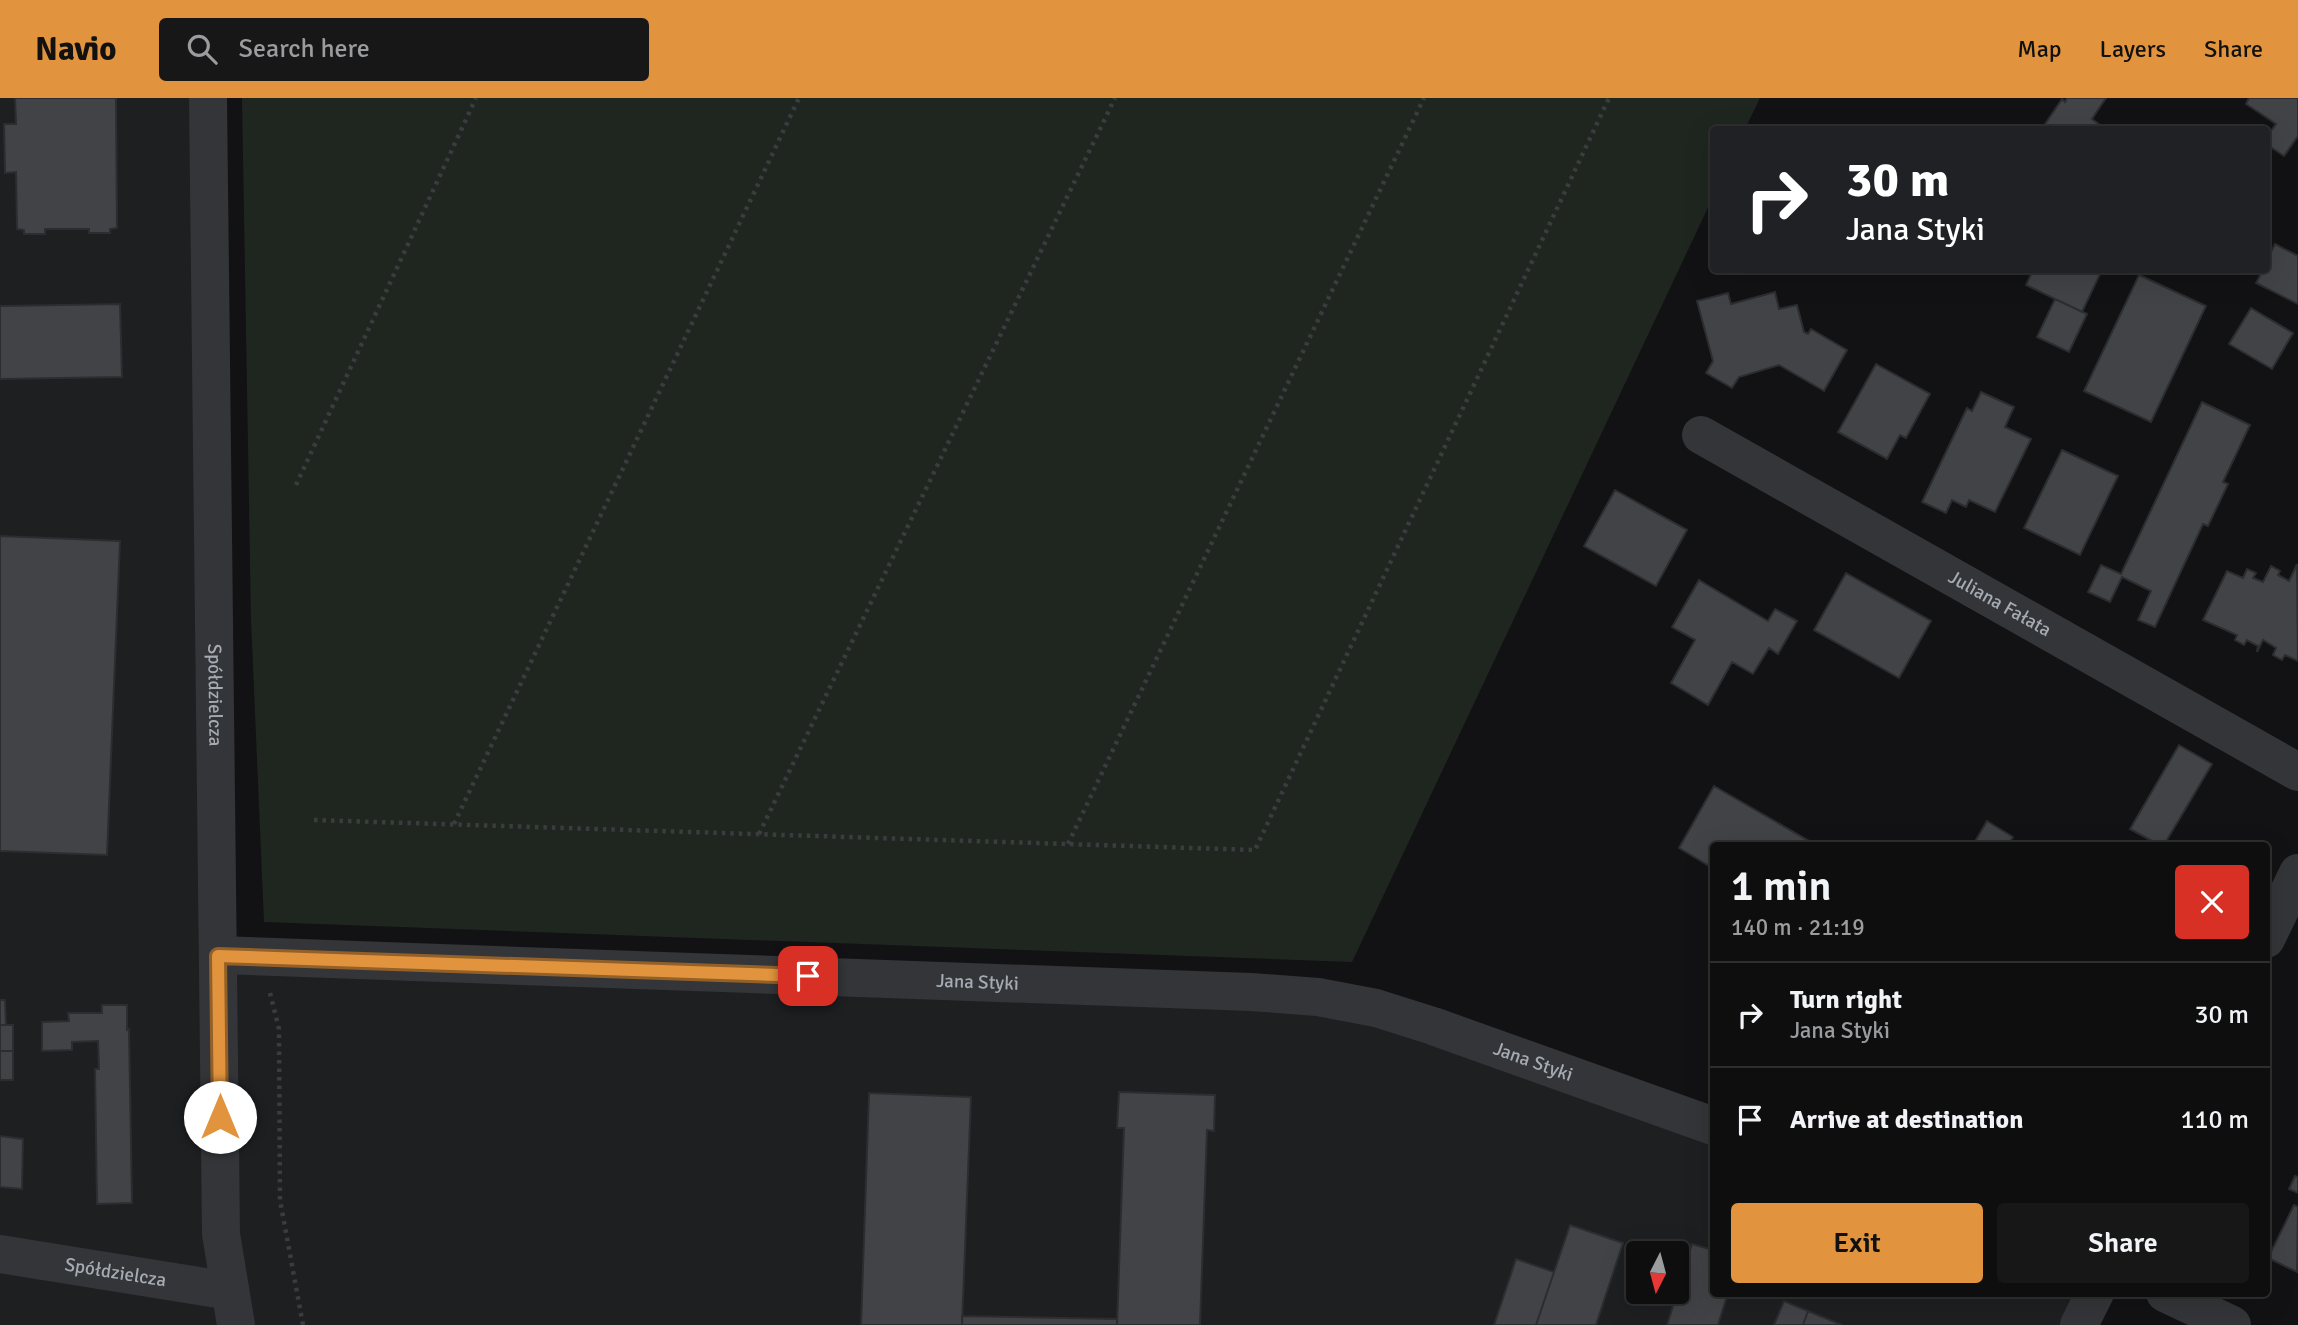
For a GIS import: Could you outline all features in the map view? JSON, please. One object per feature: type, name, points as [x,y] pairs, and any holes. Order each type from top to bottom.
[{"type":"street","name":"Spółdzielcza","points":[[0,1254],[233,1308],[221,1234],[208,98]]},
{"type":"street","name":"Juliana Fałata","points":[[1701,435],[2298,772]]},
{"type":"street","points":[[2270,931],[2298,874]]},
{"type":"street","name":"Jana Styki","points":[[218,956],[1251,992],[1318,997],[1376,1008],[1433,1026],[1710,1125]]},
{"type":"street","points":[[2079,1325],[2093,1297]]},
{"type":"street","points":[[2173,1297],[2232,1325]]},
{"type":"path","points":[[296,485],[476,98]]},
{"type":"path","points":[[454,824],[799,98]]},
{"type":"path","points":[[759,834],[1115,98]]},
{"type":"path","points":[[1068,844],[1424,98]]},
{"type":"path","points":[[314,820],[1255,850],[1609,98]]},
{"type":"path","points":[[258,957],[279,1029],[280,1200],[303,1325]]},
{"type":"shaded area","points":[[0,98],[207,98],[219,955],[1318,997],[1710,1125],[1710,1297],[2093,1297],[2079,1325],[0,1325]]},
{"type":"shaded area","points":[[242,98],[1760,98],[1746,126],[1710,126],[1710,203],[1352,962],[264,922],[251,619]]},
{"type":"building","points":[[15,98],[116,98],[117,228],[110,229],[110,233],[89,233],[89,229],[45,229],[45,234],[24,234],[24,230],[17,229],[16,172],[5,173],[4,124],[16,124]]},
{"type":"building","points":[[2067,98],[2106,98],[2092,119],[2102,126],[2044,126],[2062,99],[2065,102]]},
{"type":"building","points":[[2249,98],[2298,98],[2298,136],[2284,156],[2270,147],[2270,132],[2276,124],[2246,104]]},
{"type":"building","points":[[2275,244],[2298,256],[2298,304],[2256,283],[2261,273],[2270,273],[2270,254]]},
{"type":"building","points":[[2032,273],[2101,273],[2082,312],[2026,285]]},
{"type":"building","points":[[2139,275],[2206,306],[2151,422],[2084,391]]},
{"type":"building","points":[[1775,292],[1779,309],[1797,305],[1804,332],[1808,334],[1811,329],[1847,350],[1824,391],[1779,365],[1739,377],[1732,388],[1706,373],[1713,361],[1697,301],[1728,293],[1731,304]]},
{"type":"building","points":[[2055,299],[2087,314],[2069,352],[2037,337]]},
{"type":"building","points":[[120,304],[122,377],[0,379],[0,306]]},
{"type":"building","points":[[2251,308],[2293,333],[2272,369],[2229,344]]},
{"type":"building","points":[[1876,364],[1930,394],[1906,438],[1900,435],[1887,459],[1838,432]]},
{"type":"building","points":[[1981,392],[2014,407],[2005,427],[2031,439],[1995,512],[1969,500],[1966,507],[1952,500],[1946,513],[1922,502],[1967,408],[1972,411]]},
{"type":"building","points":[[2202,402],[2250,425],[2223,482],[2228,484],[2208,526],[2203,524],[2155,627],[2138,620],[2151,591],[2122,577],[2110,602],[2088,592],[2101,565],[2121,574]]},
{"type":"building","points":[[2062,450],[2118,476],[2080,555],[2024,528]]},
{"type":"building","points":[[1615,490],[1687,530],[1656,586],[1584,546]]},
{"type":"building","points":[[0,536],[120,541],[107,855],[0,851]]},
{"type":"building","points":[[2297,564],[2298,661],[2285,655],[2282,660],[2273,655],[2276,648],[2263,640],[2257,652],[2258,646],[2247,640],[2244,645],[2235,640],[2237,635],[2203,620],[2227,571],[2243,578],[2247,569],[2256,573],[2253,578],[2263,582],[2271,566],[2280,571],[2278,575],[2289,581]]},
{"type":"building","points":[[1846,573],[1931,621],[1899,678],[1814,630]]},
{"type":"building","points":[[1699,580],[1768,621],[1775,609],[1797,621],[1778,654],[1769,648],[1753,674],[1732,662],[1708,705],[1671,683],[1695,640],[1672,627]]},
{"type":"building","points":[[2179,745],[2212,764],[2166,842],[2154,842],[2130,829]]},
{"type":"building","points":[[1714,786],[1811,842],[1710,842],[1710,866],[1679,848]]},
{"type":"building","points":[[1987,821],[2013,837],[2010,842],[1975,842]]},
{"type":"building","points":[[0,1000],[5,1000],[6,1025],[0,1025]]},
{"type":"building","points":[[102,1005],[127,1005],[132,1203],[97,1204],[95,1069],[99,1069],[98,1041],[72,1042],[72,1050],[42,1051],[42,1022],[69,1021],[68,1013],[102,1013]]},
{"type":"building","points":[[0,1025],[13,1025],[13,1051],[0,1051]]},
{"type":"building","points":[[0,1051],[13,1051],[13,1080],[0,1080]]},
{"type":"building","points":[[1119,1092],[1215,1095],[1214,1131],[1207,1130],[1200,1325],[1117,1325],[1124,1128],[1117,1128]]},
{"type":"building","points":[[869,1093],[971,1097],[962,1325],[861,1325]]},
{"type":"building","points":[[0,1136],[23,1139],[22,1189],[0,1187]]},
{"type":"building","points":[[2295,1176],[2298,1177],[2298,1193],[2289,1189]]},
{"type":"building","points":[[2294,1205],[2298,1207],[2297,1272],[2270,1259]]},
{"type":"building","points":[[1570,1225],[1623,1243],[1596,1325],[1536,1325]]},
{"type":"building","points":[[1692,1244],[1710,1249],[1710,1297],[1727,1297],[1718,1325],[1667,1325],[1673,1304],[1689,1304],[1689,1254]]},
{"type":"building","points":[[1516,1259],[1554,1272],[1536,1325],[1494,1325]]},
{"type":"building","points":[[1784,1301],[1808,1311],[1803,1325],[1774,1325]]},
{"type":"building","points":[[1808,1311],[1842,1325],[1803,1325]]},
{"type":"building","points":[[962,1316],[1117,1319],[1117,1325],[962,1325]]},
{"type":"route","points":[[220,1117],[218,956],[808,976]]}]
